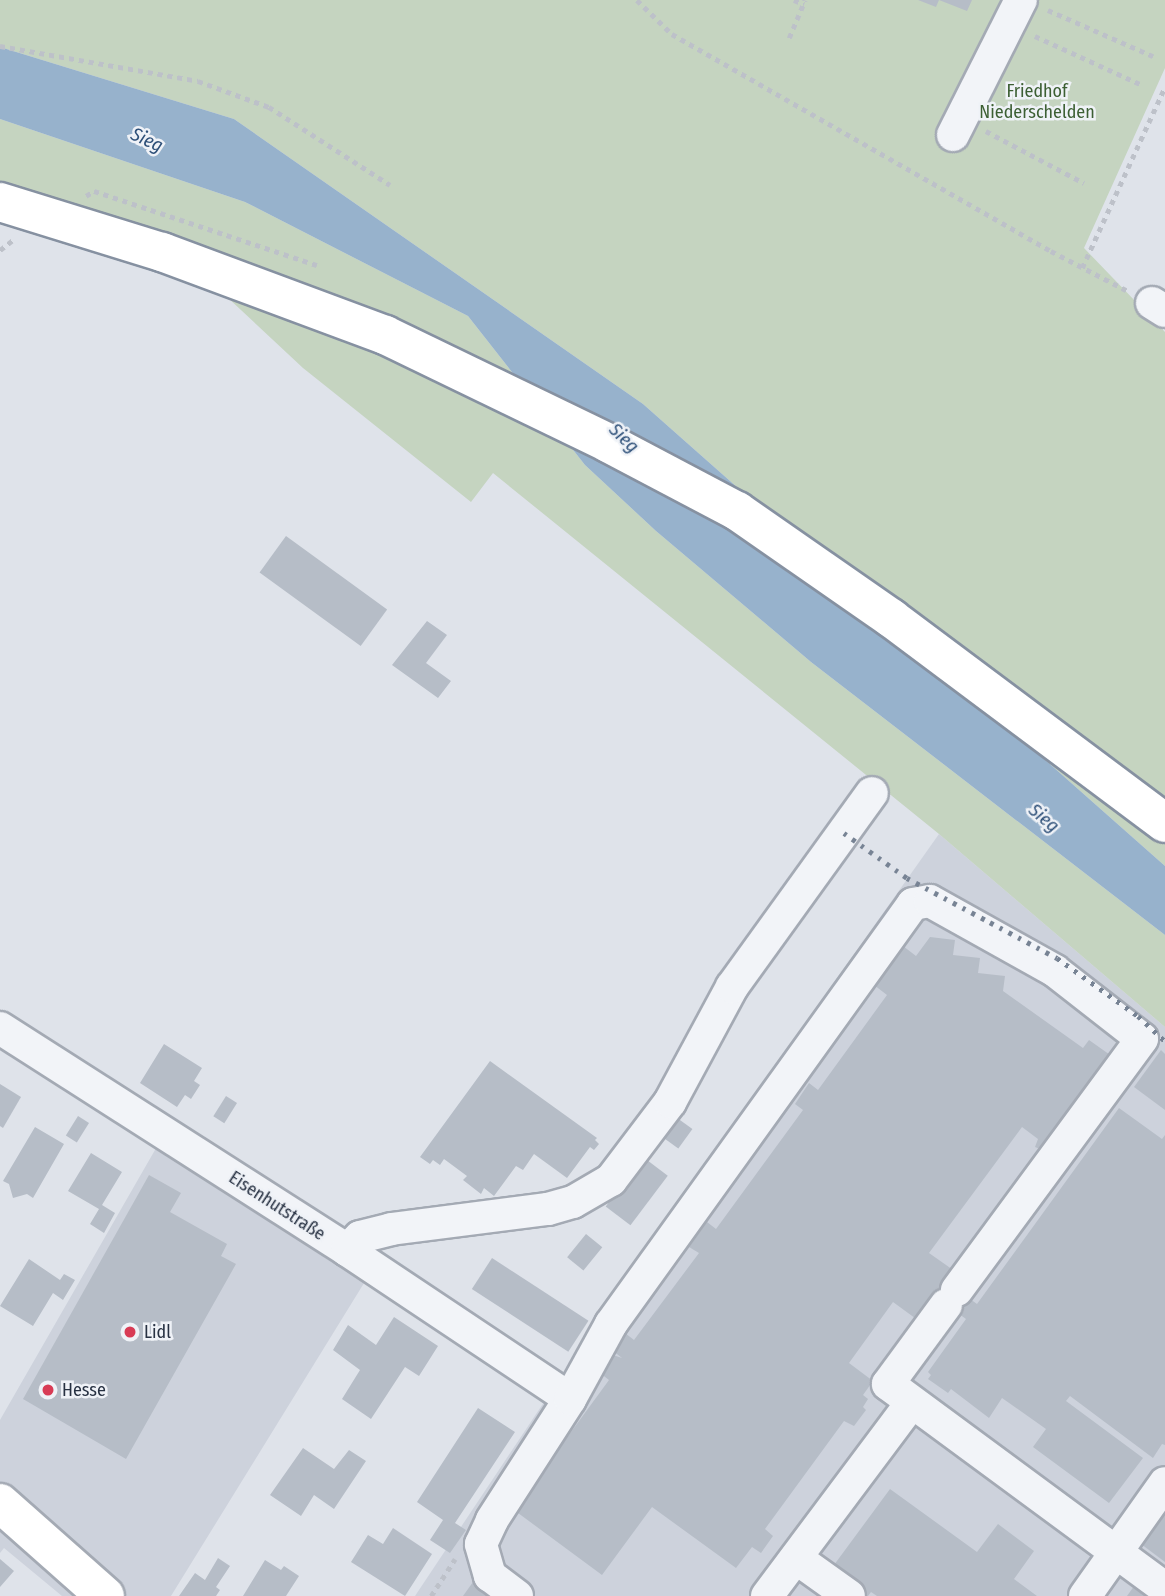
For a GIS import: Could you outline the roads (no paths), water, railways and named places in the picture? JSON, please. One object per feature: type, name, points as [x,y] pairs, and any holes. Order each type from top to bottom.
[{"type":"main road","points":[[0,202],[162,252],[385,335],[608,443],[737,511],[891,618],[1165,823]]},
{"type":"main road","points":[[0,1503],[106,1596]]},
{"type":"street","points":[[957,127],[1023,10]]},
{"type":"street","points":[[346,1250],[360,1237],[391,1229],[548,1209],[573,1202],[611,1180],[670,1102],[732,987],[872,793]]},
{"type":"street","points":[[517,1596],[491,1576],[481,1544],[561,1393],[913,904],[930,901],[1055,971],[1142,1039],[888,1384],[1165,1588]]},
{"type":"street","name":"Eisenhutstraße","points":[[0,1028],[346,1250],[561,1393]]},
{"type":"street","points":[[767,1596],[912,1402]]},
{"type":"street","points":[[1085,1596],[1165,1483]]},
{"type":"street","points":[[796,1558],[849,1596]]},
{"type":"water","name":"Sieg","points":[[0,47],[234,119],[643,404],[1165,866],[1165,935],[811,662],[656,531],[585,465],[468,316],[245,202],[0,119]]},
{"type":"railway","points":[[844,833],[907,878],[1057,958],[1138,1016],[1165,1041]]},
{"type":"place","name":"Lidl","points":[[130,1332]]},
{"type":"place","name":"Hesse","points":[[48,1390]]},
{"type":"park label","name":"Friedhof Niederschelden","points":[[1037,102]]}]
